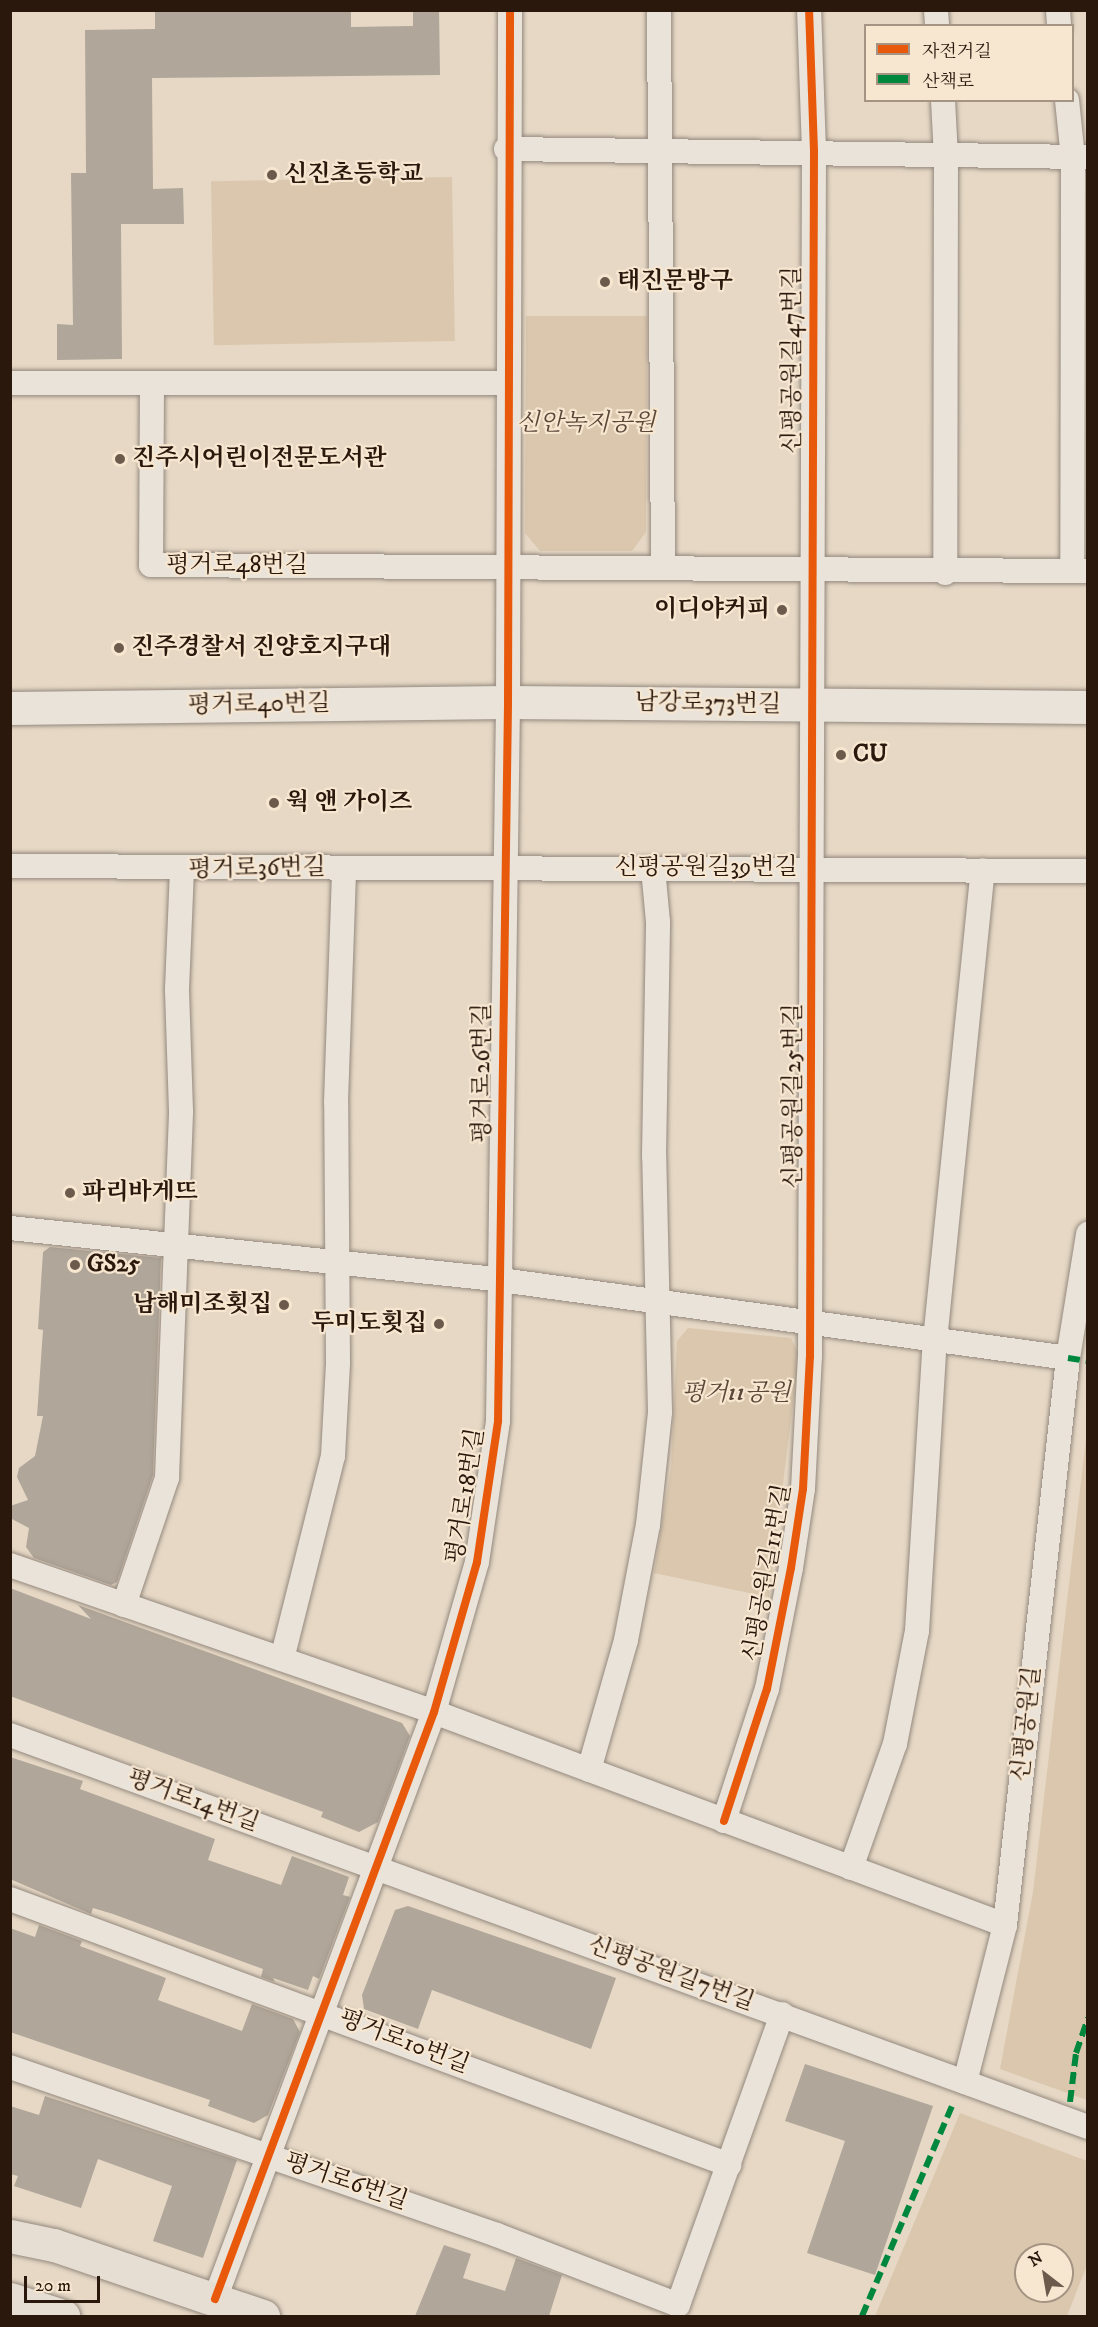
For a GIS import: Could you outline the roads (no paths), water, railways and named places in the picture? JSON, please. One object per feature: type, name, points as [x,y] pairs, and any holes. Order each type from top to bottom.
[{"type":"main road","points":[[10,2236],[54,2245],[206,2308]]},
{"type":"main road","points":[[10,2248],[206,2308],[263,2316]]},
{"type":"main road","points":[[10,2298],[63,2316]]},
{"type":"street","points":[[510,10],[506,149],[506,566],[812,569],[945,573],[1080,571],[1080,158],[1067,102]]},
{"type":"street","points":[[659,10],[663,567]]},
{"type":"street","name":"신평공원길47번길","points":[[809,10],[814,151],[811,705]]},
{"type":"street","points":[[943,102],[946,157],[945,573]]},
{"type":"street","points":[[506,149],[814,151],[946,157],[1080,158]]},
{"type":"street","points":[[10,383],[506,383]]},
{"type":"street","name":"평거로48번길","points":[[152,383],[151,566],[506,566]]},
{"type":"street","name":"평거로26번길","points":[[501,1280],[504,867],[508,702],[506,566]]},
{"type":"street","name":"남강로373번길","points":[[508,702],[1088,706]]},
{"type":"street","name":"평거로40번길","points":[[10,708],[508,702]]},
{"type":"street","name":"신평공원길25번길","points":[[811,705],[812,1325]]},
{"type":"street","name":"평거로36번길","points":[[10,866],[182,870],[504,867]]},
{"type":"street","name":"신평공원길39번길","points":[[504,867],[1088,871]]},
{"type":"street","points":[[589,1770],[626,1640],[648,1525],[660,1412],[661,1305],[654,1155],[658,922],[653,868]]},
{"type":"street","points":[[282,1659],[333,1456],[338,1363],[335,1262],[345,869]]},
{"type":"street","points":[[124,1605],[167,1478],[178,1246],[181,1111],[177,989],[182,870]]},
{"type":"street","points":[[851,1868],[895,1744],[917,1631],[935,1340],[982,870]]},
{"type":"street","points":[[10,1228],[501,1280],[661,1305],[1068,1358]]},
{"type":"street","name":"신평공원길","points":[[965,2082],[1005,1925],[1068,1358],[1088,1234]]},
{"type":"street","name":"평거로18번길","points":[[206,2308],[268,2156],[434,1712],[477,1562],[498,1421],[501,1280]]},
{"type":"street","name":"신평공원길11번길","points":[[724,1821],[767,1689],[791,1568],[803,1489],[812,1325]]},
{"type":"street","points":[[10,1565],[434,1712],[1005,1925]]},
{"type":"street","name":"평거로14번길","points":[[10,1735],[376,1867]]},
{"type":"street","name":"신평공원길7번길","points":[[376,1867],[965,2082]]},
{"type":"street","name":"평거로10번길","points":[[10,1899],[322,2011],[729,2165]]},
{"type":"street","points":[[729,2165],[782,2014]]},
{"type":"street","name":"평거로6번길","points":[[10,2067],[268,2156],[678,2305],[729,2165]]},
{"type":"street","points":[[965,2082],[1088,2127]]},
{"type":"place","name":"신진초등학교","points":[[272,175]]},
{"type":"place","name":"태진문방구","points":[[605,282]]},
{"type":"place","name":"진주시어린이전문도서관","points":[[120,459]]},
{"type":"place","name":"이디야커피","points":[[782,610]]},
{"type":"place","name":"진주경찰서 진양호지구대","points":[[119,648]]},
{"type":"place","name":"CU","points":[[841,755]]},
{"type":"place","name":"웍 앤 가이즈","points":[[274,803]]},
{"type":"place","name":"파리바게뜨","points":[[70,1193]]},
{"type":"place","name":"GS25","points":[[75,1265]]},
{"type":"place","name":"남해미조횟집","points":[[284,1305]]},
{"type":"place","name":"두미도횟집","points":[[439,1324]]},
{"type":"park label","name":"신안녹지공원","points":[[586,424]]},
{"type":"park label","name":"평거11공원","points":[[736,1394]]}]
